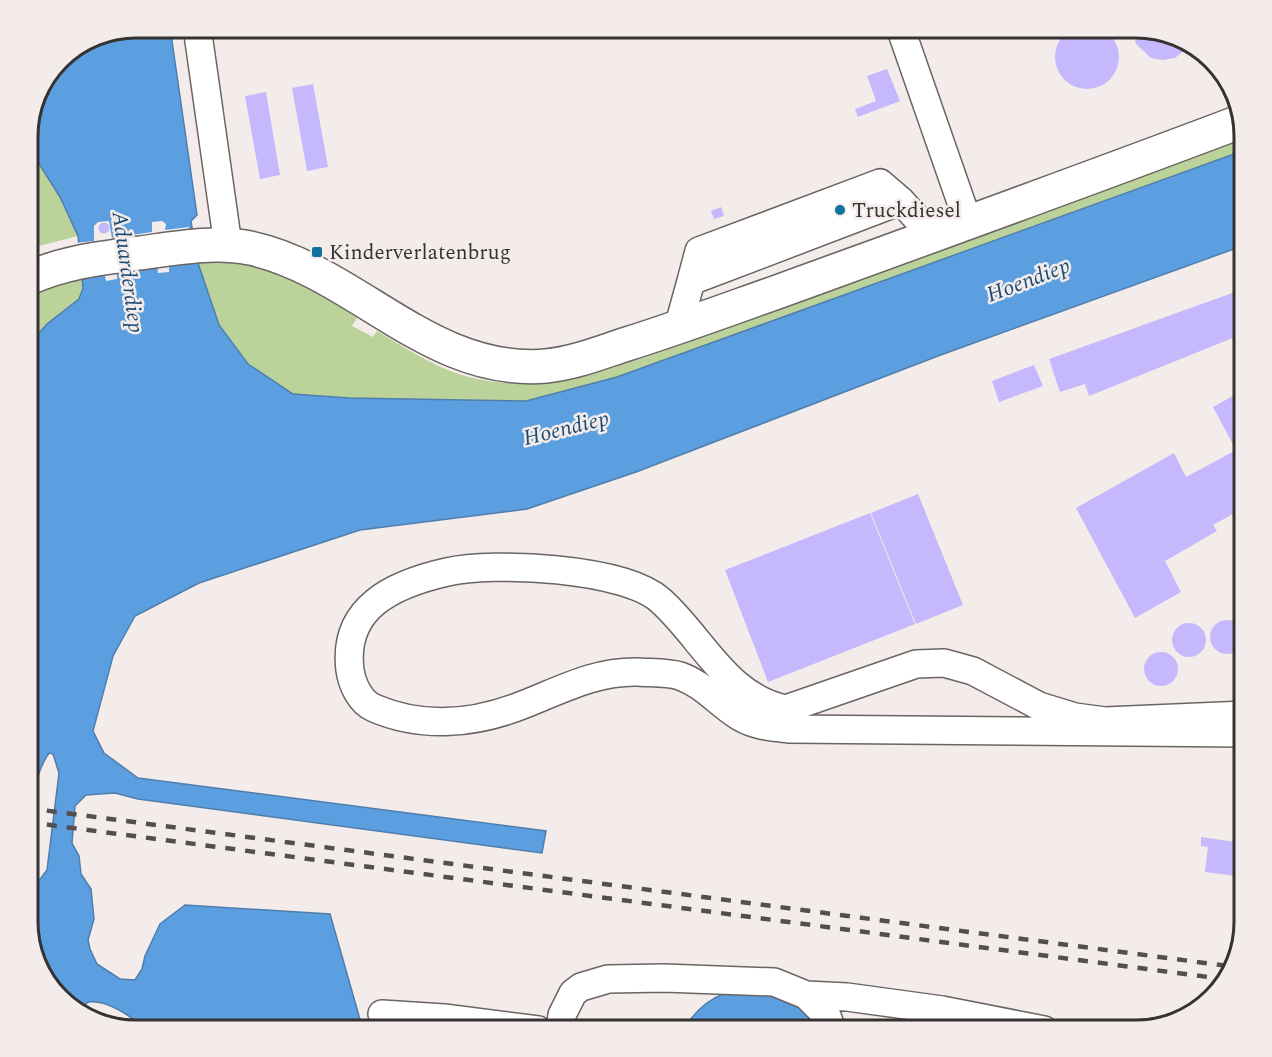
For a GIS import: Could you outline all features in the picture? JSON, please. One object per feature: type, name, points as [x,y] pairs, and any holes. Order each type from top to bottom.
[{"type":"main road","points":[[38,274],[53,267],[78,262],[215,245],[251,249],[292,262],[446,349],[490,363],[517,366],[570,363],[678,328],[1233,124]]},
{"type":"lane","points":[[198,38],[215,245]]},
{"type":"lane","points":[[904,38],[968,222]]},
{"type":"lane","points":[[678,328],[691,281],[901,201],[932,236]]},
{"type":"lane","points":[[1234,715],[1105,721],[1075,717],[1039,706],[973,671],[944,663],[916,664],[786,709],[764,704],[745,692],[658,598],[627,583],[590,575],[515,567],[448,572],[393,590],[369,606],[352,631],[348,654],[352,682],[368,706],[399,719],[456,722],[492,716],[583,679],[613,673],[639,672],[679,676],[708,691],[741,718],[762,726],[789,729],[1234,733]]},
{"type":"lane","points":[[561,1020],[573,993],[581,987],[608,979],[774,982],[806,995],[847,996],[993,1020]]},
{"type":"lane","points":[[806,995],[828,1020]]},
{"type":"lane","points":[[382,1014],[466,1020]]},
{"type":"green space","points":[[1234,141],[1234,154],[617,377],[525,401],[349,398],[293,394],[248,364],[219,325],[197,260],[218,259],[239,262],[281,275],[321,295],[357,318],[352,326],[373,337],[377,331],[443,368],[482,380],[540,383],[568,379],[652,355]]},
{"type":"green space","points":[[38,161],[60,197],[78,236],[38,246]]},
{"type":"green space","points":[[81,277],[83,288],[79,299],[47,324],[38,334],[38,290]]},
{"type":"water","points":[[172,38],[197,215],[191,221],[197,260],[219,325],[248,364],[293,394],[349,398],[526,401],[617,377],[1234,154],[1234,249],[938,356],[636,472],[527,509],[360,530],[199,583],[135,616],[113,656],[93,731],[104,753],[138,778],[546,831],[542,853],[138,799],[115,793],[86,795],[75,806],[72,843],[79,856],[81,874],[91,889],[94,919],[88,940],[97,964],[120,979],[135,980],[142,969],[145,956],[160,924],[185,905],[330,914],[360,1020],[136,1020],[111,1006],[95,1002],[88,1002],[85,1005],[71,995],[48,965],[41,947],[38,928],[38,882],[47,870],[59,773],[53,754],[49,753],[38,777],[38,334],[47,324],[79,299],[83,288],[78,236],[60,197],[38,162],[38,129],[41,110],[54,81],[66,66],[81,54],[98,45],[117,39]]},
{"type":"water","points":[[742,988],[798,1002],[813,1020],[690,1020],[708,1002]]},
{"type":"pier","points":[[109,221],[112,238],[152,232],[152,222],[162,221],[166,224],[165,230],[189,227],[193,258],[169,263],[169,272],[158,273],[157,264],[117,270],[117,279],[106,281],[104,272],[76,254],[75,243],[94,241],[94,226],[98,222]]},
{"type":"building","points":[[1061,38],[1113,38],[1119,51],[1119,63],[1114,75],[1105,84],[1093,89],[1081,89],[1069,84],[1060,75],[1055,63],[1055,51]]},
{"type":"building","points":[[1134,38],[1155,39],[1184,51],[1175,58],[1163,60],[1151,58],[1136,44]]},
{"type":"building","points":[[887,69],[900,101],[858,117],[855,109],[876,101],[867,76]]},
{"type":"building","points":[[313,84],[328,167],[307,171],[292,88]]},
{"type":"building","points":[[266,92],[280,175],[260,179],[245,96]]},
{"type":"building","points":[[721,207],[724,216],[714,219],[711,211]]},
{"type":"building","points":[[104,222],[110,228],[104,234],[98,228]]},
{"type":"building","points":[[1234,292],[1234,337],[1089,396],[1085,384],[1060,392],[1049,359]]},
{"type":"building","points":[[1034,365],[1043,386],[999,402],[992,381]]},
{"type":"building","points":[[1234,395],[1234,446],[1213,407]]},
{"type":"building","points":[[1234,451],[1234,516],[1233,514],[1213,525],[1217,531],[1165,561],[1181,592],[1135,618],[1076,508],[1174,453],[1186,477]]},
{"type":"building","points":[[918,494],[963,605],[916,624],[871,513]]},
{"type":"building","points":[[870,513],[915,624],[768,682],[725,570]]},
{"type":"building","points":[[1227,620],[1234,621],[1234,653],[1227,654],[1215,649],[1210,637],[1215,625]]},
{"type":"building","points":[[1189,623],[1201,628],[1206,640],[1201,652],[1189,657],[1177,652],[1172,640],[1177,628]]},
{"type":"building","points":[[1161,652],[1173,657],[1178,669],[1173,681],[1161,686],[1149,681],[1144,669],[1149,657]]},
{"type":"building","points":[[1201,837],[1234,842],[1234,876],[1205,872],[1208,847],[1201,846]]},
{"type":"railway","points":[[38,809],[1224,965]]},
{"type":"railway","points":[[38,823],[1215,978]]},
{"type":"place","name":"Truckdiesel","points":[[840,210]]},
{"type":"place","name":"Kinderverlatenbrug","points":[[317,252]]},
{"type":"water label","name":"Aduarderdiep","points":[[129,272]]},
{"type":"water label","name":"Hoendiep","points":[[1028,279]]},
{"type":"water label","name":"Hoendiep","points":[[566,427]]}]
